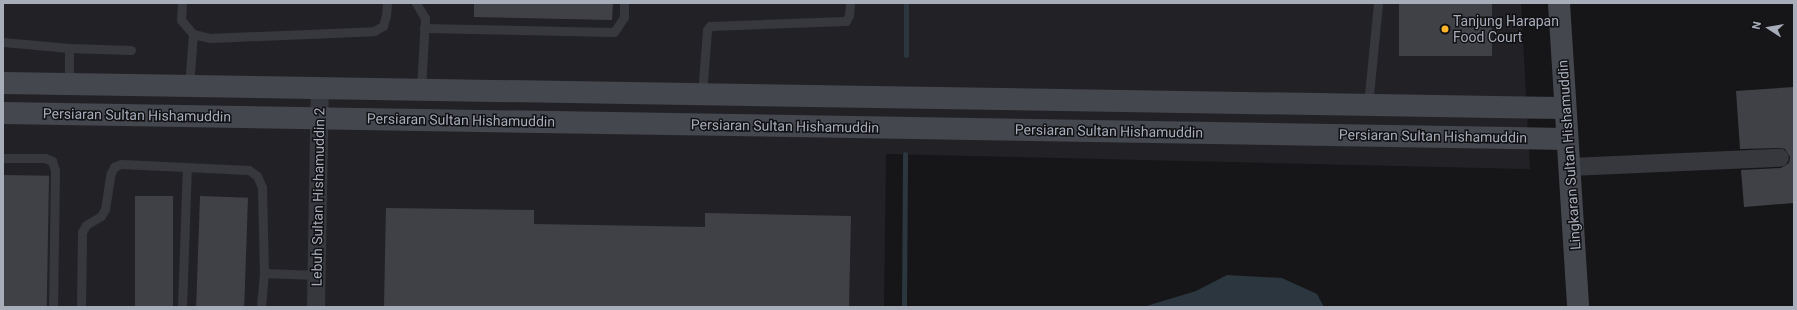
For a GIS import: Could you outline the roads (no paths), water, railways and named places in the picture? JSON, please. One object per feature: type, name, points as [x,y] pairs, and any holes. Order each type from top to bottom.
[{"type":"street","name":"Lingkaran Sultan Hishamuddin","points":[[1559,3],[1578,307]]},
{"type":"street","points":[[3,83],[1565,108]]},
{"type":"street","name":"Lebuh Sultan Hishamuddin 2","points":[[316,307],[318,118],[320,88]]},
{"type":"street","points":[[1204,103],[1205,133]]},
{"type":"street","name":"Persiaran Sultan Hishamuddin","points":[[3,113],[1567,139]]},
{"type":"street","points":[[1570,167],[1780,158]]},
{"type":"lane","points":[[182,3],[182,20],[193,34],[210,38],[374,31],[383,26],[387,3]]},
{"type":"lane","points":[[416,3],[425,18],[421,90]]},
{"type":"lane","points":[[424,28],[614,32],[624,17],[624,3]]},
{"type":"lane","points":[[702,94],[707,30],[710,26],[846,21],[849,15],[850,3]]},
{"type":"lane","points":[[1368,105],[1378,3]]},
{"type":"lane","points":[[189,86],[193,34]]},
{"type":"lane","points":[[3,42],[69,48],[131,50]]},
{"type":"lane","points":[[69,48],[69,84]]},
{"type":"lane","points":[[3,158],[45,158],[52,161],[55,170],[54,307]]},
{"type":"lane","points":[[81,307],[82,232],[86,225],[101,216],[105,209],[111,173],[114,166],[121,164],[249,170],[257,176],[262,187],[264,273],[261,307]]},
{"type":"lane","points":[[182,307],[187,167]]},
{"type":"lane","points":[[264,273],[316,275]]},
{"type":"waterway","points":[[906,3],[906,55]]},
{"type":"waterway","points":[[904,307],[905,154]]},
{"type":"place","name":"Tanjung Harapan Food Court","points":[[1445,29]]}]
